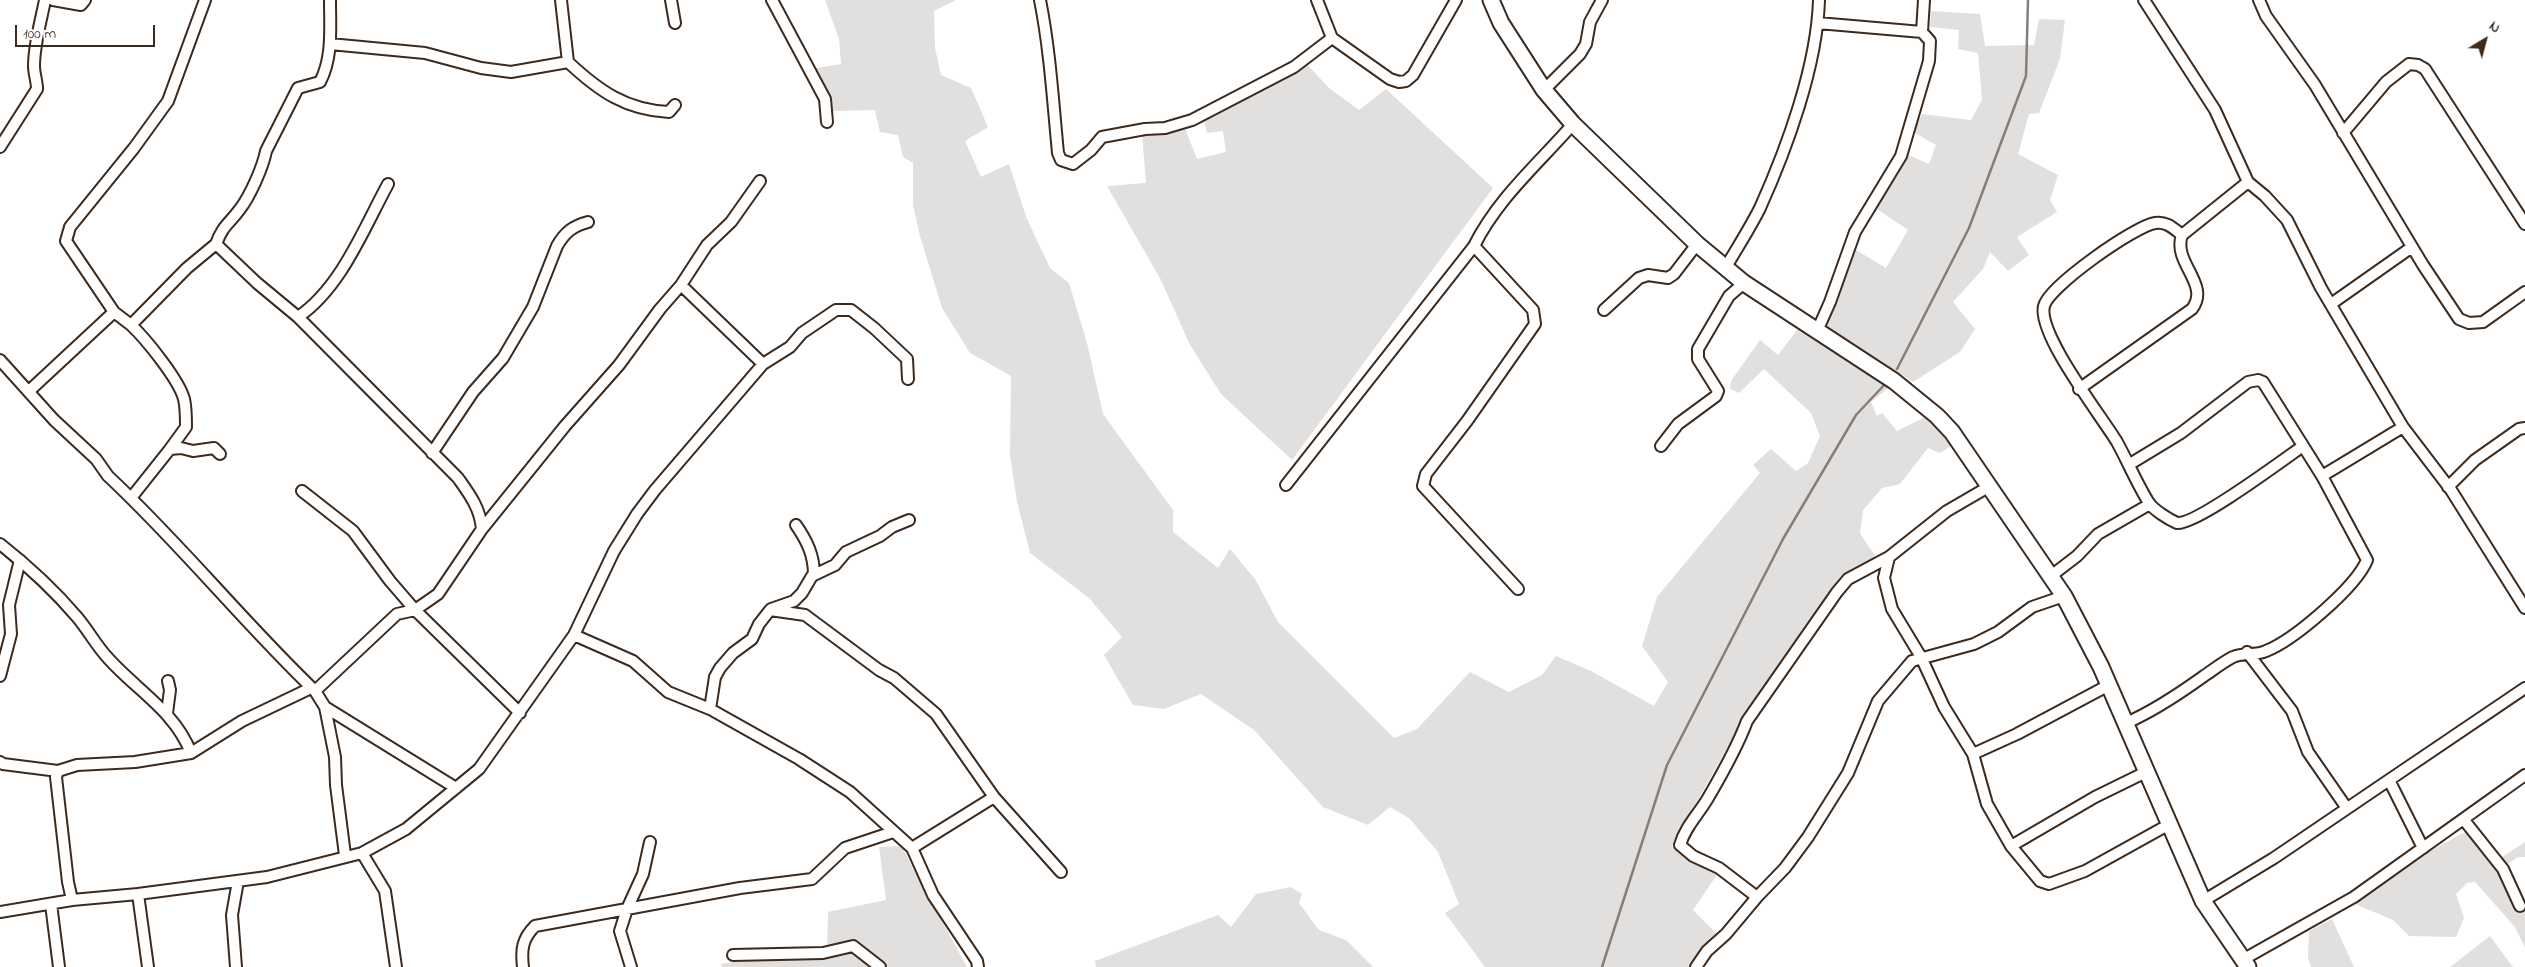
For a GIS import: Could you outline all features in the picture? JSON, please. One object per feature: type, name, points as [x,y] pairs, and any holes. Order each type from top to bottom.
[{"type":"street","points":[[0,147],[37,89],[34,67],[45,0]]},
{"type":"street","points":[[53,0],[81,5],[84,0]]},
{"type":"street","points":[[131,498],[186,427],[184,398],[175,380],[143,336],[114,312],[70,248],[66,241],[67,234],[70,227],[134,148],[168,101],[205,0]]},
{"type":"street","points":[[131,325],[187,268],[216,244],[223,227],[249,196],[264,162],[266,151],[298,88],[320,82],[326,70],[330,44],[330,0]]},
{"type":"street","points":[[560,0],[568,62],[595,87],[628,104],[650,111],[669,112],[675,105]]},
{"type":"street","points":[[671,0],[676,23]]},
{"type":"street","points":[[772,0],[825,99],[827,122]]},
{"type":"street","points":[[1040,0],[1049,45],[1049,75],[1058,153],[1061,160],[1074,164],[1091,150],[1102,137],[1145,129],[1165,128],[1192,120],[1294,67],[1332,38]]},
{"type":"street","points":[[1317,0],[1332,38],[1382,75],[1399,82],[1414,75],[1456,0]]},
{"type":"street","points":[[1491,0],[1501,23],[1544,90],[1573,124],[1696,244],[1744,283],[1818,329],[1894,381],[1937,416],[1952,432],[2064,596],[2109,685],[2168,825],[2203,901],[2246,963],[2354,897],[2525,776]]},
{"type":"street","points":[[1544,90],[1580,54],[1586,44],[1590,22],[1602,0]]},
{"type":"street","points":[[1726,268],[1759,209],[1797,108],[1814,47],[1819,0]]},
{"type":"street","points":[[1922,32],[1924,0]]},
{"type":"street","points":[[2144,0],[2202,87],[2215,110],[2248,182],[2265,196],[2287,220],[2330,304],[2403,428],[2448,487],[2525,608]]},
{"type":"street","points":[[2259,0],[2266,16],[2315,85],[2412,248],[2459,318],[2469,323],[2483,322],[2525,292]]},
{"type":"street","points":[[1818,23],[1922,32],[1930,41],[1929,61],[1901,156],[1855,232],[1830,302],[1818,329]]},
{"type":"street","points":[[330,44],[425,53],[481,68],[511,72],[568,62]]},
{"type":"street","points":[[2343,133],[2386,82],[2409,64],[2418,65],[2425,69],[2525,224]]},
{"type":"street","points":[[1286,485],[1474,246],[1487,221],[1506,196],[1573,124]]},
{"type":"street","points":[[0,762],[58,771],[77,765],[135,762],[192,753],[242,721],[313,689],[397,614],[415,610],[438,594],[482,529],[619,365],[660,309],[681,285],[707,245],[730,222],[760,181]]},
{"type":"street","points":[[2079,388],[2192,310],[2199,301],[2199,294],[2183,260],[2179,243],[2182,235],[2248,182]]},
{"type":"street","points":[[298,317],[323,298],[341,270],[388,184]]},
{"type":"street","points":[[432,453],[473,392],[503,358],[533,307],[562,237],[573,226],[588,222]]},
{"type":"street","points":[[2182,235],[2169,225],[2157,222],[2142,226],[2069,275],[2048,298],[2043,306],[2045,319],[2066,367],[2110,431],[2130,464],[2150,504],[2174,521],[2182,523],[2220,502],[2303,446]]},
{"type":"street","points":[[216,244],[256,283],[298,317],[458,478],[481,515],[482,529]]},
{"type":"street","points":[[1604,310],[1639,278],[1648,275],[1668,278],[1674,274],[1696,244]]},
{"type":"street","points":[[1474,246],[1533,310],[1535,324],[1467,421],[1426,474],[1423,486],[1518,589]]},
{"type":"street","points":[[2330,304],[2412,248]]},
{"type":"street","points":[[1660,446],[1678,424],[1716,396],[1718,391],[1698,358],[1698,349],[1729,296],[1744,283]]},
{"type":"street","points":[[681,285],[763,364]]},
{"type":"street","points":[[0,912],[72,900],[138,894],[238,881],[306,868],[362,853],[406,829],[479,769],[574,635],[614,551],[637,514],[655,490],[763,364],[790,347],[802,333],[836,310],[851,310],[874,328],[907,359],[908,379]]},
{"type":"street","points":[[29,392],[114,312]]},
{"type":"street","points":[[0,360],[54,420],[96,459],[108,476],[313,689],[325,707],[335,757],[336,785],[346,856]]},
{"type":"street","points":[[2126,723],[2156,708],[2232,657],[2247,652],[2265,652],[2315,620],[2366,563],[2367,556],[2322,476],[2263,382],[2258,380],[2248,382],[2180,433],[2130,464]]},
{"type":"street","points":[[2322,476],[2403,428]]},
{"type":"street","points":[[2448,487],[2483,453],[2519,429],[2525,428]]},
{"type":"street","points":[[170,449],[181,448],[193,451],[214,448],[220,454]]},
{"type":"street","points":[[1757,896],[1719,868],[1693,856],[1680,845],[1684,832],[1707,799],[1740,740],[1747,722],[1848,579],[1889,557],[1947,511],[1990,486]]},
{"type":"street","points":[[302,491],[353,530],[390,581],[415,610],[520,713]]},
{"type":"street","points":[[2051,576],[2077,556],[2098,534],[2150,504]]},
{"type":"street","points":[[814,574],[835,565],[846,552],[856,546],[880,536],[892,527],[908,520]]},
{"type":"street","points":[[710,709],[716,677],[720,668],[733,653],[752,638],[759,624],[770,610],[794,601],[802,593],[814,574],[814,561],[806,540],[796,525]]},
{"type":"street","points":[[0,544],[55,593],[78,619],[107,658],[167,713],[185,736],[192,753]]},
{"type":"street","points":[[1889,557],[1884,578],[1892,610],[1921,657],[1944,707],[1973,754],[1987,804],[2011,846],[2040,881],[2049,884],[2086,870],[2168,825]]},
{"type":"street","points":[[0,676],[11,634],[9,605],[20,560]]},
{"type":"street","points":[[1696,967],[1697,963],[1726,934],[1757,896],[1785,868],[1834,798],[1848,773],[1878,701],[1912,661],[1974,644],[1998,632],[2032,607],[2064,596]]},
{"type":"street","points":[[770,610],[805,616],[879,670],[894,678],[936,714],[994,797],[1061,872]]},
{"type":"street","points":[[574,635],[633,661],[668,692],[710,709],[799,759],[850,792],[912,848],[934,895],[977,961],[978,967]]},
{"type":"street","points":[[2247,652],[2292,711],[2308,752],[2346,808]]},
{"type":"street","points":[[167,713],[170,690],[168,681]]},
{"type":"street","points":[[1973,754],[2017,734],[2109,685]]},
{"type":"street","points":[[2203,901],[2274,858],[2525,688]]},
{"type":"street","points":[[325,707],[456,788]]},
{"type":"street","points":[[58,771],[56,777],[68,882],[72,900]]},
{"type":"street","points":[[2011,846],[2095,797],[2146,772]]},
{"type":"street","points":[[2389,780],[2423,848]]},
{"type":"street","points":[[912,848],[994,797]]},
{"type":"street","points":[[2464,820],[2503,869],[2520,906]]},
{"type":"street","points":[[523,967],[521,954],[523,943],[535,926],[740,888],[812,879],[845,848],[893,832]]},
{"type":"street","points":[[631,967],[620,931],[627,908],[643,874],[650,842]]},
{"type":"street","points":[[362,853],[385,891],[396,967]]},
{"type":"street","points":[[236,967],[232,915],[238,881]]},
{"type":"street","points":[[138,894],[148,967]]},
{"type":"street","points":[[51,904],[59,967]]},
{"type":"street","points":[[733,955],[823,953],[853,946],[880,967]]},
{"type":"shaded area","points":[[825,0],[956,0],[934,11],[935,48],[941,75],[971,88],[988,127],[965,141],[981,177],[1009,164],[1027,219],[1050,268],[1069,283],[1087,343],[1103,414],[1173,510],[1173,532],[1218,568],[1230,549],[1255,579],[1278,622],[1394,738],[1417,729],[1470,672],[1509,692],[1542,675],[1556,656],[1591,671],[1654,706],[1668,682],[1642,646],[1657,597],[1760,473],[1753,465],[1771,449],[1796,471],[1808,463],[1820,436],[1811,413],[1764,369],[1739,393],[1730,389],[1731,381],[1760,340],[1778,355],[1800,326],[1891,386],[1871,402],[1877,416],[1882,413],[1897,431],[1927,416],[1953,445],[1940,453],[1928,448],[1900,484],[1882,488],[1863,510],[1860,533],[1875,556],[1844,577],[1800,633],[1732,739],[1672,846],[1688,860],[1718,873],[1693,910],[1718,935],[1689,967],[1485,967],[1445,913],[1459,904],[1438,852],[1409,818],[1390,807],[1368,825],[1323,807],[1254,730],[1201,694],[1164,709],[1133,705],[1104,655],[1122,637],[1089,598],[1030,553],[1017,502],[1010,455],[1011,376],[970,353],[942,308],[920,236],[913,205],[913,163],[903,157],[898,135],[880,132],[875,110],[833,111],[824,89],[812,69],[841,64],[839,39]]},
{"type":"shaded area","points":[[1931,11],[1980,14],[1985,46],[2034,45],[2039,19],[2065,20],[2060,59],[2039,113],[2029,114],[2018,154],[2058,175],[2050,200],[2057,212],[2017,237],[2029,255],[2008,271],[1990,252],[1983,269],[1953,302],[1975,329],[1960,352],[1913,382],[1819,321],[1848,245],[1886,268],[1908,230],[1874,207],[1906,154],[1929,164],[1936,145],[1913,132],[1922,114],[1971,120],[1982,100],[1978,53],[1958,49],[1959,30],[1930,27]]},
{"type":"shaded area","points":[[1305,62],[1329,88],[1359,110],[1386,89],[1493,188],[1292,460],[1221,394],[1189,343],[1161,280],[1107,186],[1146,183],[1142,134],[1182,121],[1197,159],[1226,152],[1223,131],[1207,133],[1203,116]]},
{"type":"shaded area","points":[[2467,831],[2496,861],[2525,842],[2525,857],[2518,857],[2499,870],[2502,884],[2516,903],[2525,899],[2525,948],[2515,927],[2475,882],[2467,883],[2456,894],[2464,918],[2456,937],[2409,936],[2393,920],[2355,904],[2423,855]]},
{"type":"shaded area","points":[[901,846],[967,967],[722,967],[721,964],[735,962],[827,956],[828,912],[886,900],[879,847]]},
{"type":"shaded area","points":[[1291,887],[1302,894],[1299,903],[1319,930],[1346,940],[1373,967],[1096,967],[1095,961],[1218,915],[1231,927],[1256,894]]},
{"type":"shaded area","points":[[2332,919],[2354,967],[2311,967],[2308,958],[2309,931]]},
{"type":"shaded area","points":[[2490,936],[2513,967],[2450,967]]},
{"type":"waterway","points":[[1897,369],[1969,228],[2026,76],[2028,0]]},
{"type":"waterway","points":[[1602,967],[1667,765],[1783,539],[1856,415],[1886,383]]}]
